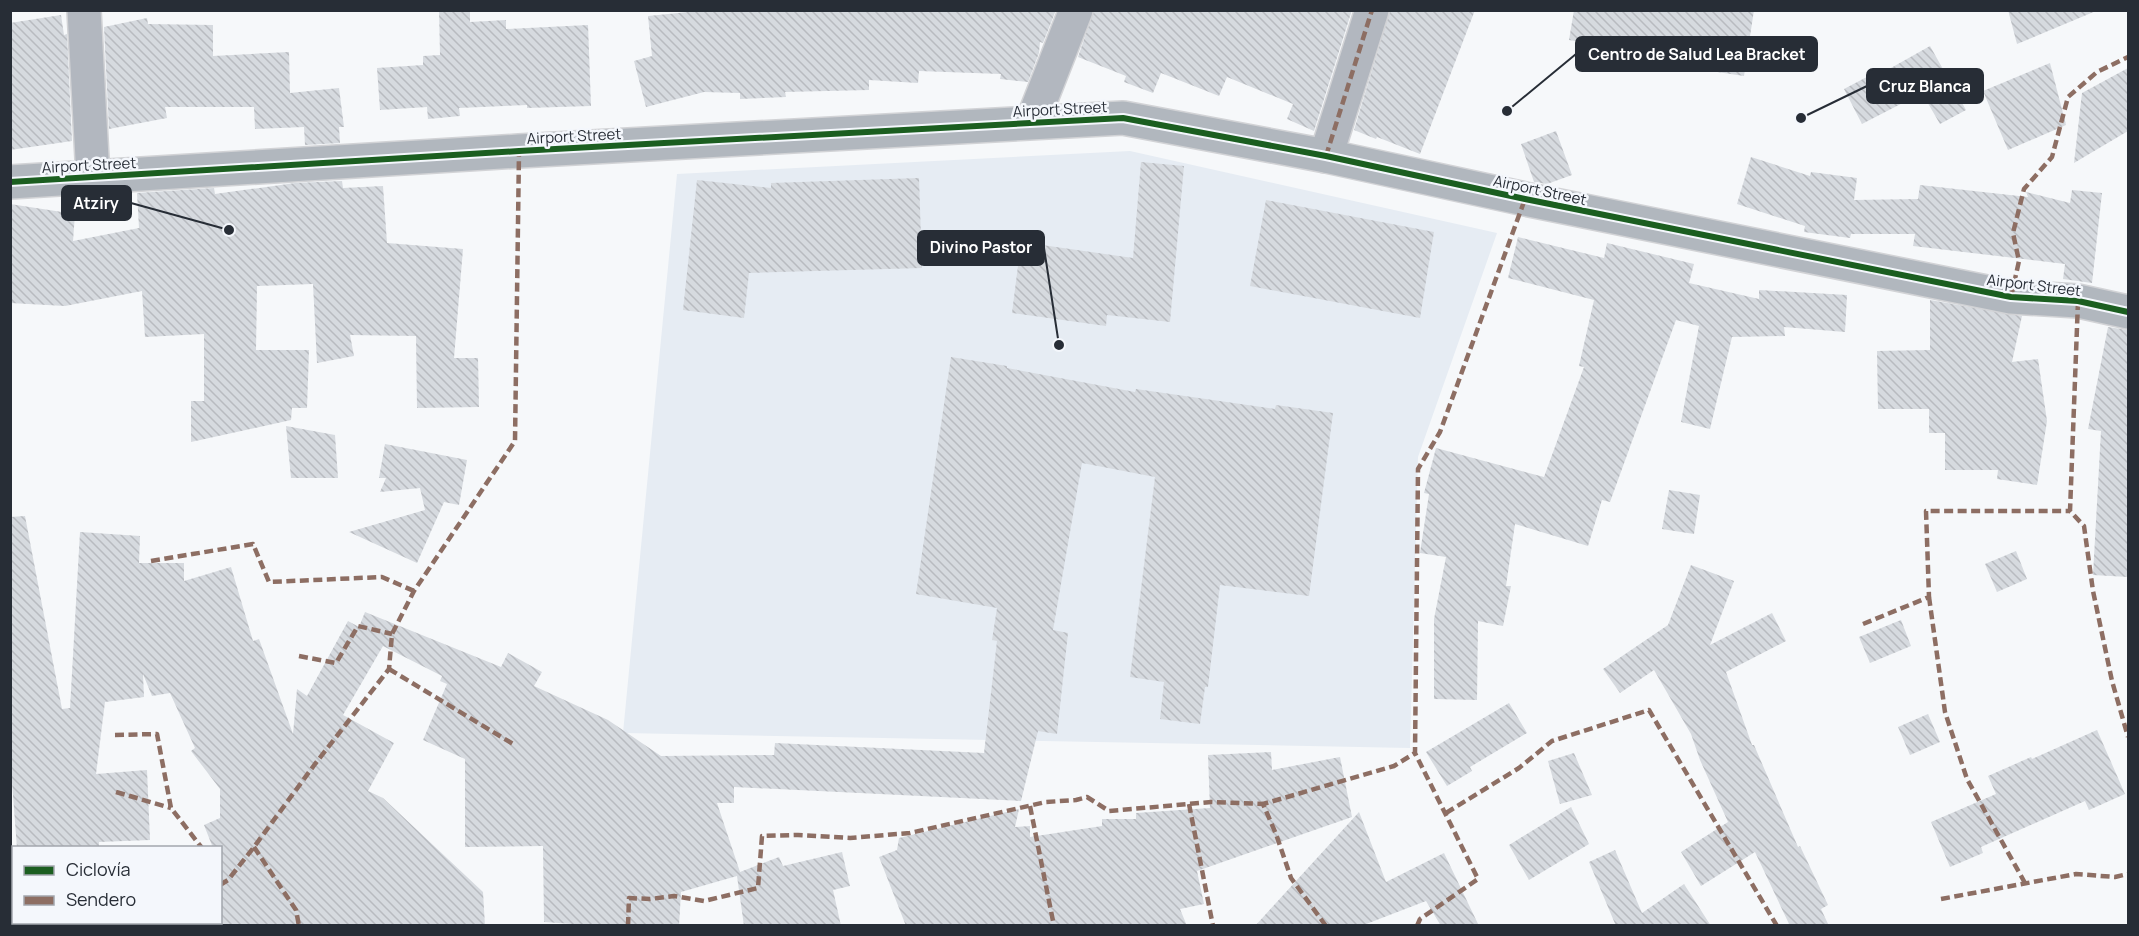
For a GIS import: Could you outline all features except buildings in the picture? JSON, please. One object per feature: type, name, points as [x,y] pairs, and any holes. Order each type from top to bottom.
[{"type":"street","points":[[84,10],[93,177]]},
{"type":"street","points":[[1032,122],[1076,10]]},
{"type":"street","points":[[1326,156],[1372,10]]},
{"type":"street","name":"Airport Street","points":[[10,182],[1123,118],[1326,156],[1536,202],[2011,297],[2078,301],[2128,312]]},
{"type":"shaded area","points":[[1130,151],[1497,233],[1418,457],[1410,748],[623,733],[677,174]]},
{"type":"marked path","points":[[1326,156],[1372,10]]},
{"type":"marked path","points":[[2011,297],[2019,261],[2013,233],[2024,189],[2052,157],[2068,97],[2097,72],[2128,57]]},
{"type":"marked path","points":[[222,884],[228,880],[254,847],[389,669],[392,634],[414,591],[515,441],[519,151]]},
{"type":"marked path","points":[[1417,926],[1420,919],[1478,879],[1415,753],[1418,469],[1440,432],[1525,199]]},
{"type":"marked path","points":[[2078,301],[2070,511],[2084,526],[2093,591],[2112,681],[2128,737]]},
{"type":"marked path","points":[[1863,624],[1929,597],[1926,511],[2070,511]]},
{"type":"marked path","points":[[151,561],[253,544],[269,582],[382,577],[414,591]]},
{"type":"marked path","points":[[1929,597],[1945,712],[1967,779],[2025,883]]},
{"type":"marked path","points":[[299,656],[336,663],[358,626],[392,634]]},
{"type":"marked path","points":[[389,669],[513,744]]},
{"type":"marked path","points":[[1446,813],[1519,768],[1552,741],[1649,710],[1777,926]]},
{"type":"marked path","points":[[115,735],[157,734],[171,808],[200,846]]},
{"type":"marked path","points":[[1326,926],[1291,878],[1263,804],[1394,766],[1415,753]]},
{"type":"marked path","points":[[116,792],[171,808]]},
{"type":"marked path","points":[[628,926],[629,898],[650,899],[674,896],[704,901],[758,888],[762,836],[798,835],[850,838],[910,833],[1046,802],[1087,797],[1109,811],[1211,802],[1263,804]]},
{"type":"marked path","points":[[1189,804],[1213,926]]},
{"type":"marked path","points":[[1030,806],[1054,926]]},
{"type":"marked path","points":[[254,847],[296,910],[299,926]]},
{"type":"marked path","points":[[1941,899],[2076,874],[2115,877],[2128,874]]},
{"type":"cycle path","points":[[10,182],[1123,118],[1326,156],[1525,199],[2011,297],[2078,301],[2128,312]]},
{"type":"place","name":"Centro de Salud Lea Bracket","points":[[1507,111]]},
{"type":"place","name":"Cruz Blanca","points":[[1801,118]]},
{"type":"place","name":"Atziry","points":[[229,230]]},
{"type":"place","name":"Divino Pastor","points":[[1059,345]]}]
